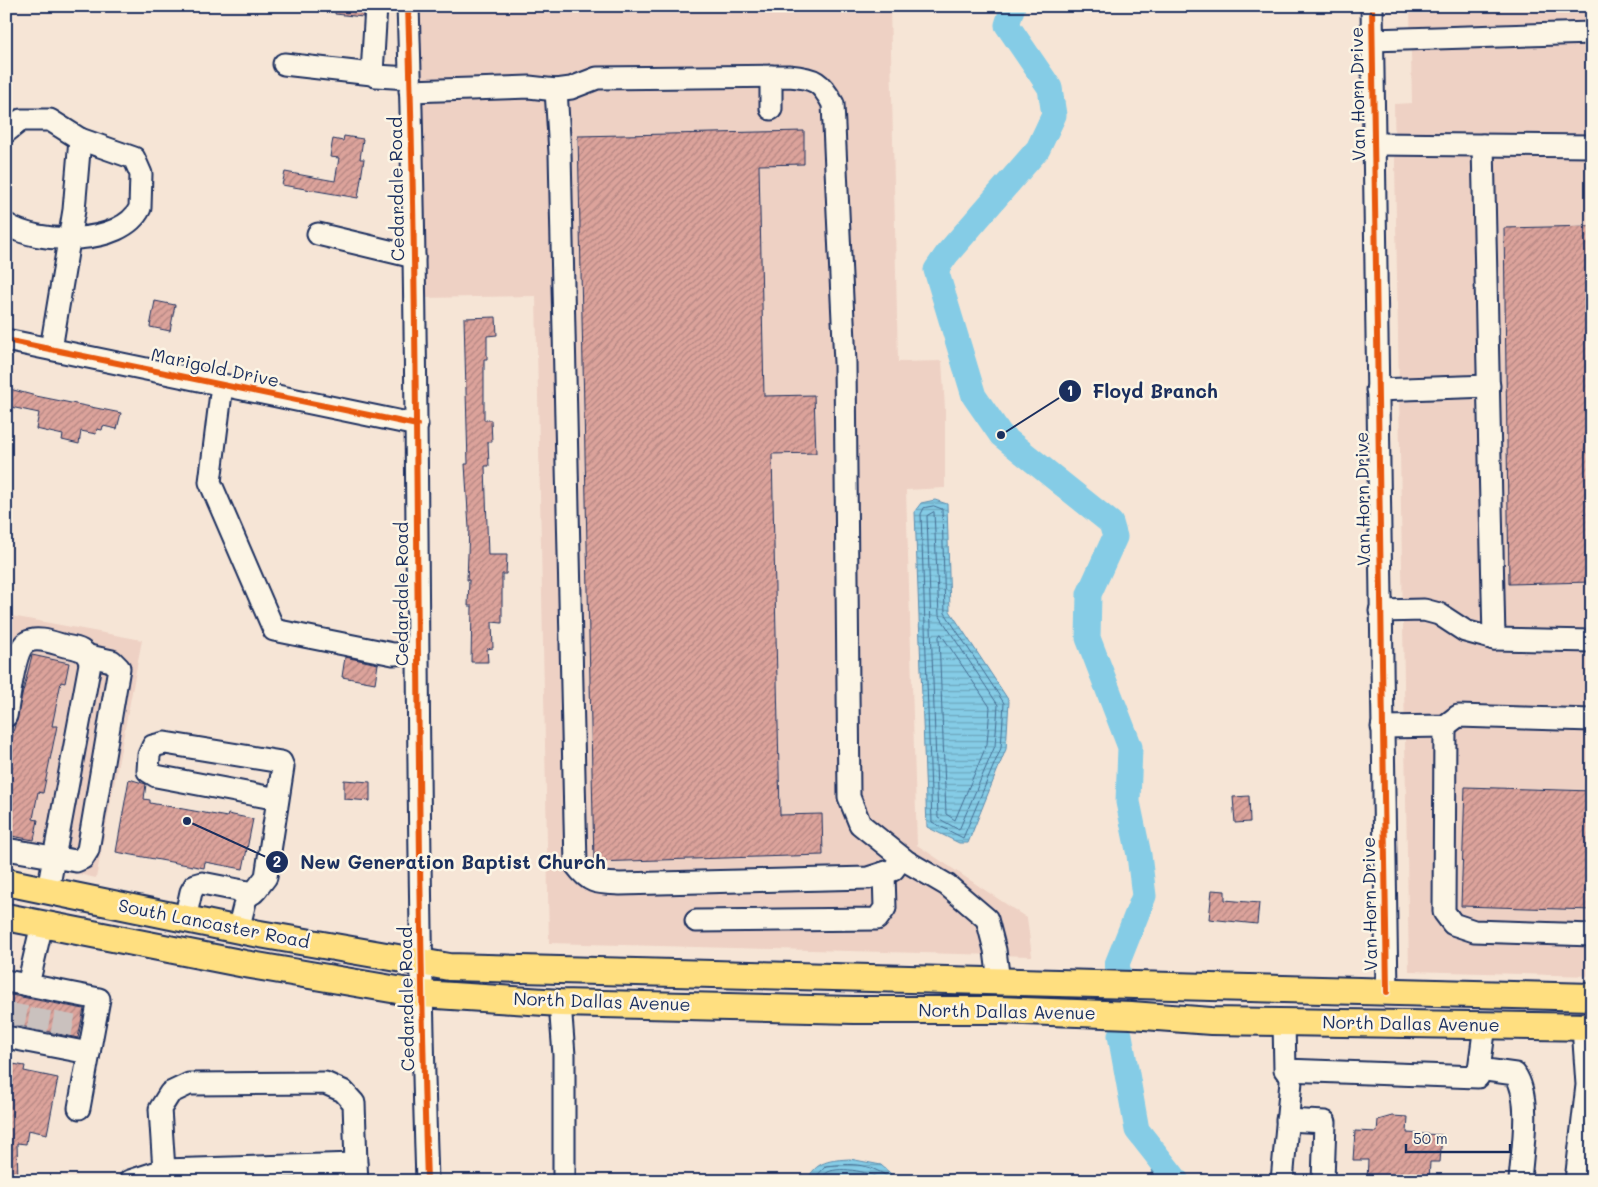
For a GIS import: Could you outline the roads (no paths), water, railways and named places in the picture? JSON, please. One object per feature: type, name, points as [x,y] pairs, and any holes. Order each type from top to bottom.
[{"type":"main road","name":"South Lancaster Road","points":[[6,882],[238,930],[422,964]]},
{"type":"main road","name":"South Lancaster Road","points":[[6,917],[245,964],[421,994]]},
{"type":"main road","name":"North Dallas Avenue","points":[[422,964],[449,967],[534,970],[1592,996]]},
{"type":"main road","points":[[998,1010],[999,982]]},
{"type":"main road","name":"North Dallas Avenue","points":[[421,994],[560,1003],[854,1010],[998,1010],[1131,1015],[1211,1021],[1587,1027]]},
{"type":"street","points":[[372,74],[376,6]]},
{"type":"street","name":"Cedardale Road","points":[[408,6],[417,425],[417,653],[421,994],[427,1181]]},
{"type":"street","name":"Van Horn Drive","points":[[1372,6],[1387,992]]},
{"type":"street","points":[[1372,40],[1592,33]]},
{"type":"street","points":[[284,64],[372,74],[410,84],[529,87],[556,90],[570,88],[597,78],[805,77],[823,86],[833,104],[845,363],[849,797],[860,824],[902,858],[947,885],[987,919],[996,950],[999,982]]},
{"type":"street","points":[[771,76],[771,109]]},
{"type":"street","points":[[556,90],[560,153],[576,865],[584,875],[595,883],[620,884],[868,878],[893,870],[902,858]]},
{"type":"street","points":[[6,132],[21,120],[50,120],[80,139],[134,158],[141,174],[140,208],[117,231],[70,240],[40,235],[6,224]]},
{"type":"street","points":[[51,349],[70,240],[80,139]]},
{"type":"street","points":[[1374,144],[1592,146]]},
{"type":"street","points":[[1482,145],[1494,639]]},
{"type":"street","points":[[318,234],[414,257]]},
{"type":"street","name":"Marigold Drive","points":[[6,340],[417,425]]},
{"type":"street","points":[[222,385],[210,482],[274,630],[393,654],[417,653]]},
{"type":"street","points":[[1377,390],[1489,386]]},
{"type":"street","points":[[1380,611],[1431,612],[1439,614],[1465,631],[1494,639],[1592,641]]},
{"type":"street","points":[[6,716],[19,653],[26,643],[37,640],[80,649],[89,656],[112,661],[119,668],[117,690],[88,850],[83,858],[76,860],[6,849]]},
{"type":"street","points":[[48,890],[90,664],[89,656]]},
{"type":"street","points":[[1382,727],[1445,726],[1458,716],[1592,720]]},
{"type":"street","points":[[1445,726],[1444,912],[1453,924],[1474,931],[1592,935]]},
{"type":"street","points":[[238,930],[246,898],[253,893],[266,877],[283,767],[278,760],[165,743],[153,746],[149,755],[148,771],[156,776],[278,799]]},
{"type":"street","points":[[696,920],[877,919],[885,908],[884,873]]},
{"type":"street","points":[[185,919],[191,892],[195,885],[202,883],[253,893]]},
{"type":"street","points":[[42,924],[27,988],[68,998],[98,999],[79,1108]]},
{"type":"street","points":[[560,1003],[564,1055],[564,1181]]},
{"type":"street","points":[[1284,1022],[1285,1070],[1478,1076],[1485,1025]]},
{"type":"street","points":[[1576,1181],[1589,1095],[1587,1027]]},
{"type":"street","points":[[10,1033],[60,1041],[89,1053]]},
{"type":"street","points":[[1480,1069],[1515,1074],[1523,1085],[1524,1115],[1520,1181]]},
{"type":"street","points":[[1282,1181],[1292,1070]]},
{"type":"street","points":[[130,1181],[164,1170],[357,1172],[354,1103],[343,1091],[325,1083],[189,1084],[170,1093],[160,1109],[164,1170]]},
{"type":"street","points":[[1287,1120],[1325,1122],[1323,1181]]},
{"type":"water","points":[[935,500],[947,504],[950,611],[1009,701],[1006,749],[968,843],[959,843],[927,827],[915,511],[921,503]]},
{"type":"water","points":[[850,1159],[881,1165],[899,1181],[807,1181],[814,1169],[824,1163]]},
{"type":"waterway","points":[[1013,6],[1007,25],[1050,88],[1054,115],[1038,149],[947,254],[936,270],[974,396],[1001,435],[1111,523],[1115,537],[1089,594],[1088,638],[1130,747],[1128,802],[1139,855],[1144,896],[1117,964],[1118,969]]},
{"type":"waterway","points":[[1120,1035],[1137,1130],[1177,1181]]},
{"type":"waterway","points":[[1150,1181],[1159,1158]]},
{"type":"tunnel","points":[[14,1025],[20,993]]},
{"type":"tunnel","points":[[37,1030],[43,998]]},
{"type":"tunnel","points":[[61,1034],[67,1003]]},
{"type":"place","name":"Floyd Branch","points":[[1001,435]]},
{"type":"place","name":"New Generation Baptist Church","points":[[187,821]]}]
